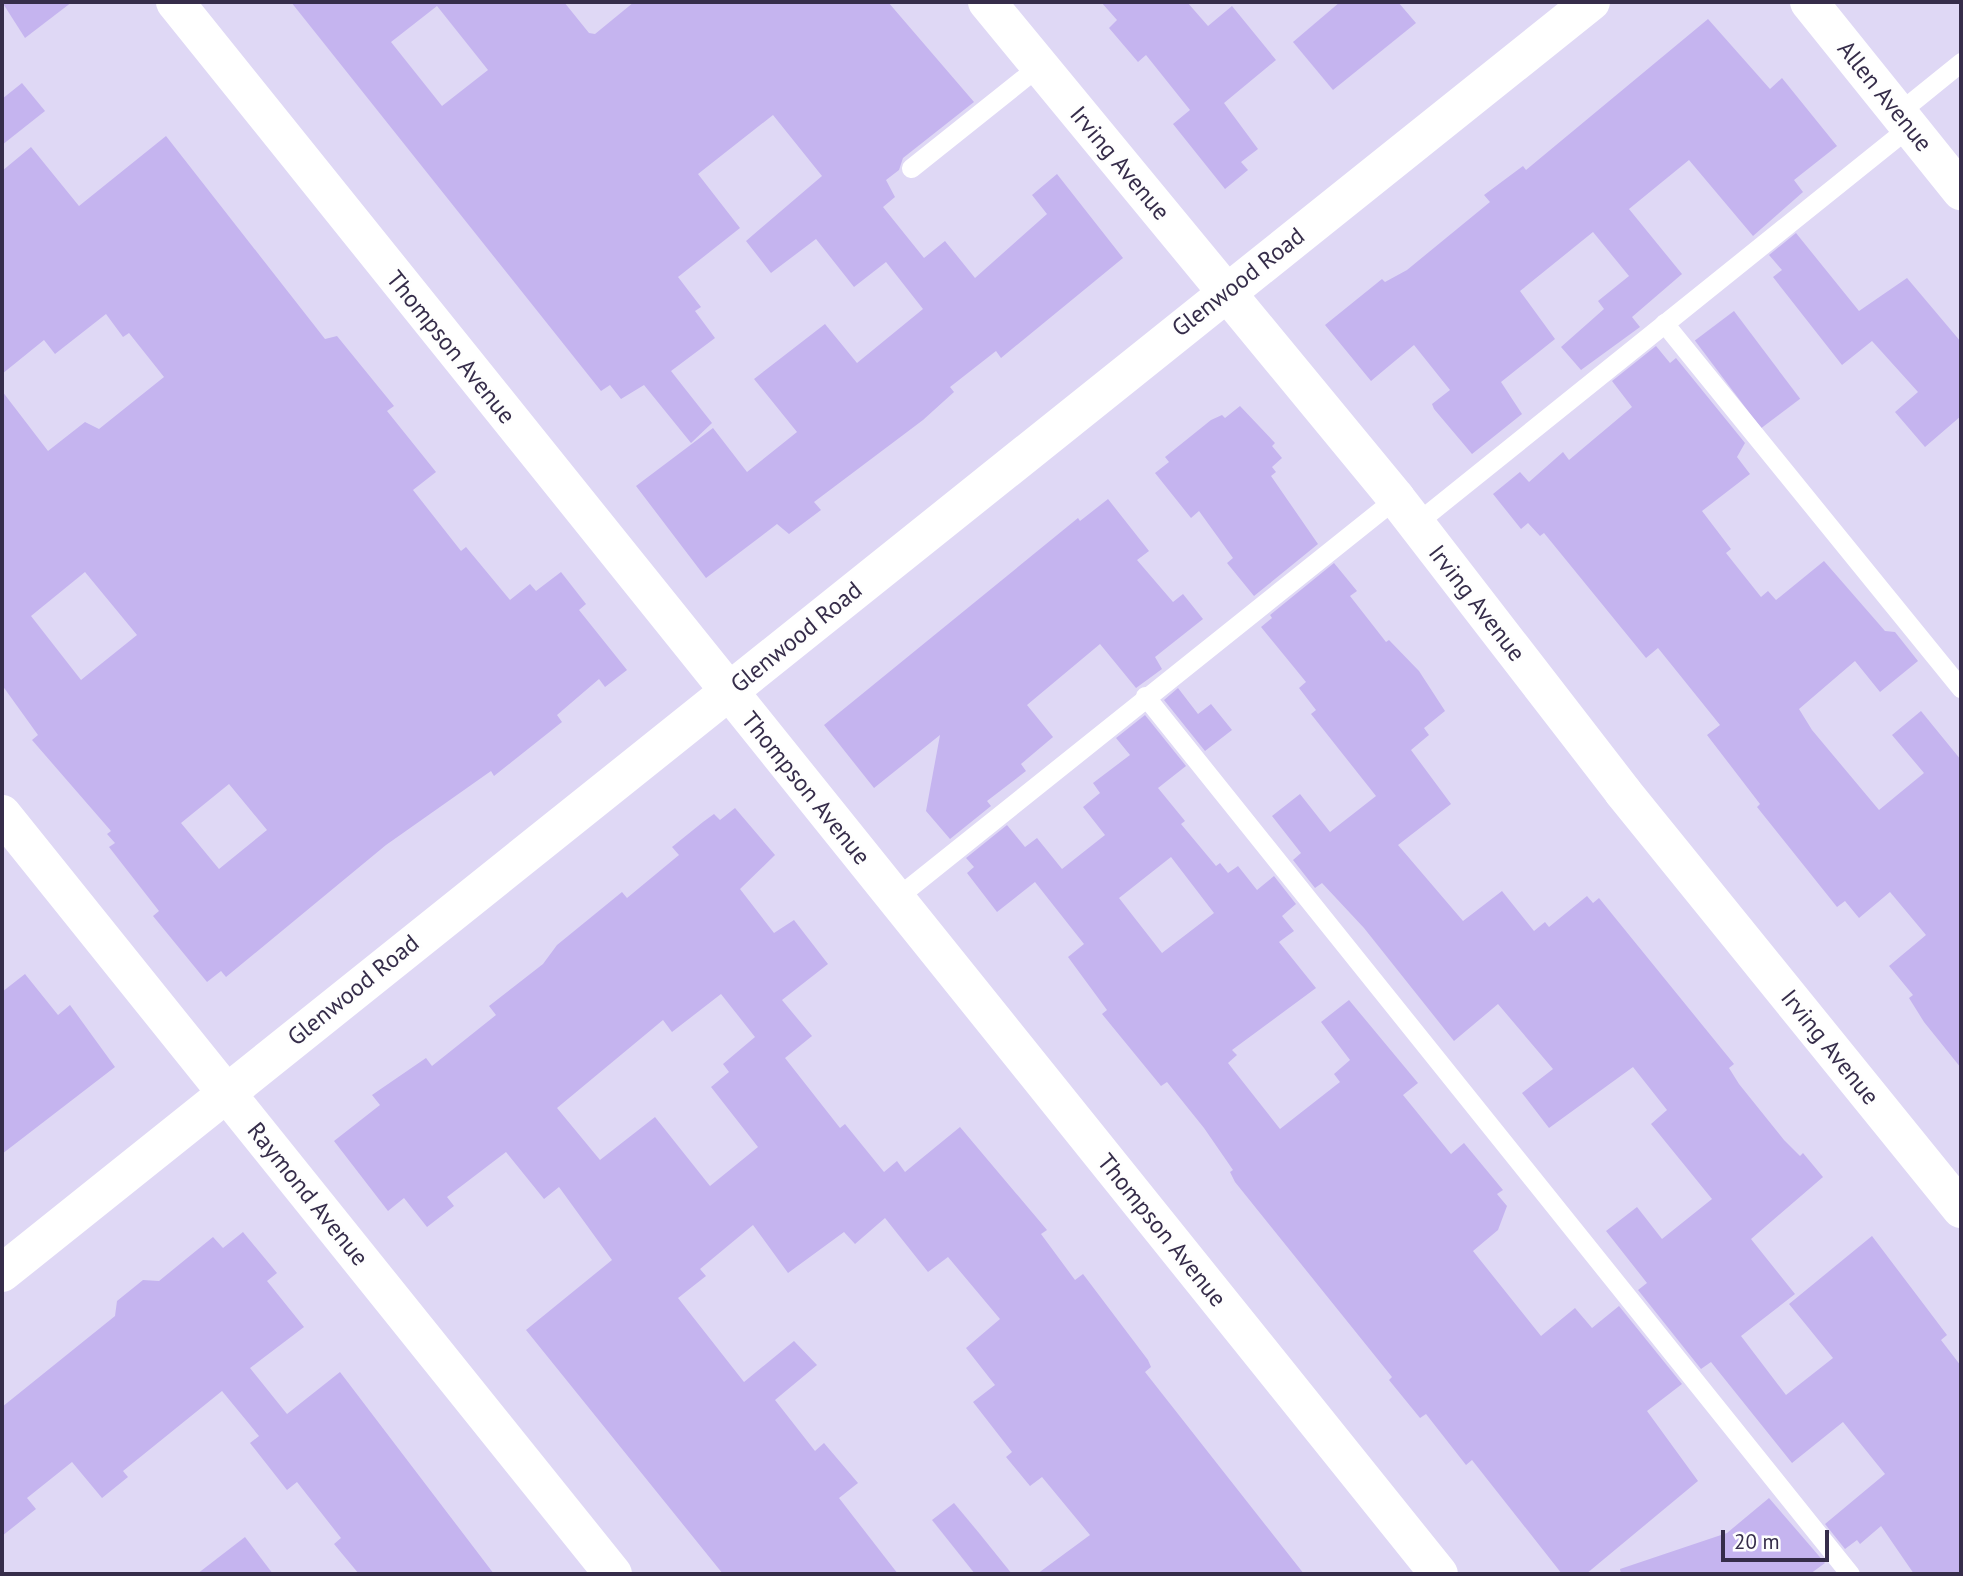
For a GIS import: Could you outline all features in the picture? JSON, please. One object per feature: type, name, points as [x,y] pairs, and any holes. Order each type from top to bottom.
[{"type":"street","name":"Thompson Avenue","points":[[175,2],[727,692],[896,898],[1439,1574]]},
{"type":"street","name":"Irving Avenue","points":[[987,2],[1405,511],[1623,792],[1961,1209]]},
{"type":"street","name":"Glenwood Road","points":[[2,1273],[1226,290],[1591,2]]},
{"type":"street","name":"Allen Avenue","points":[[1809,2],[1961,191]]},
{"type":"street","name":"Raymond Avenue","points":[[2,814],[613,1574]]},
{"type":"lane","points":[[896,898],[1145,696],[1664,323],[1904,120],[1961,62]]},
{"type":"lane","points":[[911,167],[1039,66]]},
{"type":"lane","points":[[1664,323],[1961,689]]},
{"type":"lane","points":[[1145,696],[1850,1574]]},
{"type":"building","points":[[2,2],[72,2],[25,38]]},
{"type":"building","points":[[291,2],[564,2],[589,33],[595,34],[634,2],[888,2],[974,102],[903,158],[899,170],[886,180],[895,197],[883,207],[924,258],[945,241],[975,278],[1047,214],[1032,195],[1057,174],[1123,258],[1001,358],[996,351],[950,387],[954,392],[923,420],[814,502],[821,510],[789,534],[777,524],[706,578],[636,486],[713,428],[747,472],[797,432],[754,379],[825,324],[857,363],[923,309],[886,262],[854,287],[816,239],[771,273],[746,241],[822,176],[773,115],[698,174],[740,228],[678,277],[701,307],[695,311],[715,338],[671,371],[712,423],[691,443],[644,385],[621,399],[610,385],[601,391]],"holes":[[[437,6],[488,70],[442,106],[391,42]]]},
{"type":"building","points":[[1101,2],[1187,2],[1208,26],[1232,6],[1276,60],[1224,103],[1258,149],[1241,162],[1248,170],[1225,189],[1173,124],[1190,110],[1146,55],[1138,62],[1109,28],[1117,20]]},
{"type":"building","points":[[1340,2],[1398,2],[1416,23],[1333,90],[1293,42]]},
{"type":"building","points":[[1708,19],[1770,89],[1782,78],[1837,146],[1794,180],[1803,192],[1753,236],[1689,160],[1629,209],[1682,274],[1632,317],[1640,327],[1581,370],[1561,347],[1604,309],[1598,301],[1629,276],[1593,232],[1520,291],[1555,339],[1501,382],[1522,414],[1472,454],[1434,409],[1432,404],[1450,390],[1414,345],[1371,381],[1325,325],[1382,279],[1385,282],[1407,270],[1490,202],[1484,195],[1523,166],[1526,170]]},
{"type":"building","points":[[22,83],[45,111],[2,145],[2,99]]},
{"type":"building","points":[[166,136],[325,339],[337,336],[394,406],[387,411],[436,472],[413,490],[461,551],[466,547],[510,600],[530,584],[536,591],[561,572],[586,604],[579,610],[627,670],[605,687],[599,679],[557,715],[562,722],[494,776],[491,771],[386,845],[226,977],[221,971],[207,982],[153,916],[159,911],[109,847],[115,843],[107,834],[111,831],[32,740],[38,735],[2,685],[2,391],[48,451],[85,422],[99,429],[164,377],[129,333],[123,337],[106,314],[55,354],[44,340],[2,374],[2,171],[31,147],[79,206]],"holes":[[[85,572],[137,635],[81,680],[31,616]],[[229,784],[267,830],[219,869],[181,823]]]},
{"type":"building","points":[[1796,233],[1859,311],[1907,278],[1961,342],[1961,416],[1925,447],[1895,412],[1918,392],[1872,341],[1842,365],[1773,277],[1782,270],[1769,255]]},
{"type":"building","points":[[1734,311],[1800,399],[1761,428],[1695,340]]},
{"type":"building","points":[[1656,346],[1670,363],[1676,358],[1745,443],[1737,457],[1750,474],[1702,511],[1731,549],[1726,553],[1761,597],[1768,591],[1776,600],[1824,561],[1885,631],[1895,632],[1918,661],[1880,692],[1855,661],[1799,709],[1812,730],[1879,810],[1924,773],[1892,735],[1921,711],[1961,760],[1961,1068],[1924,1022],[1909,998],[1913,995],[1889,966],[1926,935],[1890,892],[1859,918],[1845,901],[1837,907],[1757,807],[1760,804],[1707,735],[1720,725],[1658,648],[1646,658],[1544,533],[1540,536],[1528,523],[1521,529],[1493,494],[1520,472],[1529,482],[1563,452],[1569,460],[1632,407],[1612,381]]},
{"type":"building","points":[[1240,406],[1275,443],[1272,446],[1282,458],[1272,467],[1276,472],[1271,476],[1318,544],[1254,596],[1227,563],[1233,558],[1199,511],[1191,518],[1155,473],[1169,462],[1165,457],[1211,420],[1222,415],[1225,418]]},
{"type":"building","points":[[1108,499],[1149,551],[1137,560],[1173,602],[1183,594],[1203,619],[1155,657],[1162,669],[1136,688],[1100,644],[1027,705],[1053,737],[1021,764],[1026,771],[987,801],[991,806],[950,839],[926,811],[940,735],[874,788],[824,725],[1078,518],[1080,521]]},
{"type":"building","points":[[1334,563],[1357,591],[1350,596],[1386,642],[1389,640],[1419,671],[1445,711],[1424,728],[1429,735],[1411,750],[1451,804],[1398,845],[1463,921],[1502,891],[1534,931],[1545,922],[1549,927],[1587,896],[1593,903],[1599,898],[1734,1064],[1729,1068],[1739,1084],[1784,1140],[1800,1156],[1803,1153],[1823,1177],[1751,1239],[1795,1294],[1741,1336],[1786,1395],[1833,1358],[1789,1304],[1872,1236],[1947,1335],[1941,1340],[1961,1366],[1961,1574],[1914,1574],[1881,1526],[1860,1544],[1857,1540],[1845,1549],[1825,1524],[1885,1474],[1843,1422],[1792,1463],[1711,1362],[1701,1369],[1638,1290],[1647,1283],[1606,1231],[1637,1207],[1662,1239],[1712,1199],[1651,1124],[1667,1110],[1633,1067],[1549,1128],[1522,1093],[1553,1069],[1498,1004],[1454,1041],[1364,928],[1322,883],[1315,888],[1293,860],[1301,853],[1272,816],[1300,794],[1330,832],[1376,796],[1311,714],[1316,710],[1299,688],[1306,682],[1261,627],[1272,618],[1270,615]]},
{"type":"building","points":[[1178,688],[1198,714],[1211,704],[1232,730],[1205,751],[1164,700]]},
{"type":"building","points":[[1145,715],[1186,766],[1158,788],[1185,821],[1181,824],[1216,866],[1220,863],[1228,873],[1238,866],[1257,890],[1274,876],[1296,904],[1282,916],[1294,931],[1279,942],[1316,988],[1232,1050],[1237,1055],[1228,1063],[1280,1129],[1340,1082],[1334,1074],[1350,1060],[1321,1022],[1349,1000],[1418,1083],[1403,1095],[1451,1154],[1464,1143],[1503,1190],[1497,1194],[1507,1206],[1498,1230],[1473,1251],[1541,1336],[1575,1308],[1592,1328],[1619,1306],[1682,1384],[1647,1411],[1698,1481],[1586,1574],[1562,1574],[1472,1460],[1466,1465],[1426,1414],[1420,1418],[1389,1380],[1392,1377],[1235,1182],[1230,1172],[1233,1170],[1204,1128],[1167,1082],[1161,1086],[1102,1014],[1107,1010],[1068,957],[1084,944],[1035,882],[997,912],[967,873],[974,867],[966,858],[1007,825],[1025,847],[1037,838],[1062,869],[1105,835],[1083,807],[1100,793],[1093,783],[1130,755],[1116,738]],"holes":[[[1171,857],[1214,913],[1162,953],[1119,898]]]},
{"type":"building","points":[[735,808],[775,855],[740,889],[774,933],[794,920],[828,964],[782,1000],[812,1036],[785,1058],[840,1128],[845,1124],[884,1172],[897,1161],[905,1172],[960,1127],[1047,1230],[1041,1234],[1075,1280],[1083,1274],[1148,1360],[1151,1367],[1145,1372],[1304,1574],[1037,1574],[1090,1535],[1042,1477],[1030,1486],[1006,1457],[1012,1452],[973,1402],[995,1385],[966,1348],[1000,1319],[948,1257],[928,1272],[885,1218],[855,1244],[844,1232],[788,1273],[753,1225],[700,1269],[706,1276],[678,1298],[744,1382],[794,1341],[817,1365],[775,1400],[815,1451],[824,1443],[858,1483],[839,1498],[898,1574],[723,1574],[526,1330],[612,1260],[559,1187],[544,1199],[506,1152],[447,1197],[454,1206],[427,1227],[404,1198],[388,1211],[334,1141],[380,1105],[372,1095],[426,1058],[432,1066],[496,1015],[489,1006],[543,964],[557,945],[622,892],[627,898],[679,855],[672,847],[703,822],[714,814],[720,820]],"holes":[[[721,994],[755,1037],[723,1064],[729,1072],[711,1087],[758,1147],[710,1186],[655,1117],[600,1160],[557,1108],[663,1020],[672,1032]]]},
{"type":"building","points":[[25,974],[58,1015],[70,1005],[115,1067],[2,1154],[2,992]]},
{"type":"building","points":[[243,1232],[277,1273],[267,1281],[304,1327],[250,1368],[287,1414],[340,1372],[494,1574],[359,1574],[334,1544],[341,1538],[297,1482],[287,1490],[250,1443],[259,1436],[222,1391],[123,1471],[128,1477],[102,1498],[72,1462],[27,1498],[36,1509],[2,1536],[2,1407],[115,1316],[117,1301],[143,1280],[159,1281],[213,1237],[223,1248]]},
{"type":"building","points":[[1769,1498],[1825,1563],[1810,1574],[1621,1574],[1620,1569],[1727,1533]]},
{"type":"building","points":[[954,1503],[1012,1574],[975,1574],[932,1520]]},
{"type":"building","points":[[245,1537],[273,1574],[197,1574]]}]
